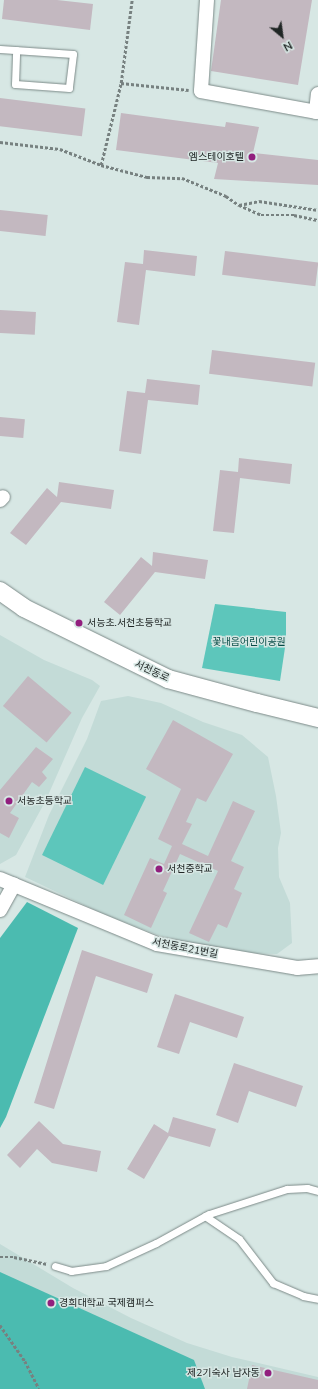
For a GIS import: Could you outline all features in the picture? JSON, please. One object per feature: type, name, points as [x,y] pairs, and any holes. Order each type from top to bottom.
[{"type":"street","points":[[207,0],[201,91],[317,112],[318,94]]},
{"type":"street","name":"서천동로","points":[[0,591],[24,608],[168,679],[257,704],[318,718]]},
{"type":"street","name":"서천동로21번길","points":[[0,879],[157,944],[297,968],[318,966]]},
{"type":"street","points":[[0,910],[14,885]]},
{"type":"lane","points":[[0,49],[16,50],[73,54],[69,88],[15,84],[16,50]]},
{"type":"lane","points":[[55,1266],[71,1271],[106,1266],[156,1243],[205,1216],[287,1189],[306,1188],[318,1191]]},
{"type":"lane","points":[[205,1216],[239,1239],[273,1283],[303,1296],[318,1299]]},
{"type":"path","points":[[101,165],[120,84],[132,0]]},
{"type":"path","points":[[120,84],[201,91]]},
{"type":"path","points":[[0,142],[60,149],[101,165],[147,176],[182,178],[226,196],[239,205],[261,215],[294,215],[318,220]]},
{"type":"path","points":[[239,205],[259,201],[318,210]]},
{"type":"path","points":[[0,1257],[14,1257],[55,1266]]},
{"type":"path","points":[[0,1325],[25,1361],[39,1389]]},
{"type":"shaded area","points":[[0,635],[44,660],[92,680],[100,686],[82,718],[46,800],[16,855],[0,864]]},
{"type":"shaded area","points":[[128,696],[161,703],[203,722],[242,735],[268,757],[276,796],[281,833],[278,848],[279,877],[290,903],[292,943],[277,954],[246,953],[158,935],[101,913],[25,877],[49,815],[87,739],[101,701]]},
{"type":"shaded area","points":[[27,902],[78,928],[6,1117],[0,1128],[0,938]]},
{"type":"shaded area","name":"경희대학교 국제캠퍼스","points":[[0,1244],[73,1288],[131,1318],[187,1343],[232,1357],[318,1377],[318,1389],[0,1389]]},
{"type":"shaded area","name":"경희대학교 국제캠퍼스","points":[[0,1272],[194,1360],[205,1389],[0,1389]]},
{"type":"green space","name":"꽃내음어린이공원","points":[[215,604],[286,612],[286,641],[280,681],[202,668]]},
{"type":"green space","points":[[85,767],[146,797],[103,885],[42,855]]},
{"type":"building","points":[[4,0],[57,0],[93,4],[90,30],[2,19]]},
{"type":"building","points":[[221,0],[312,0],[298,85],[211,71]]},
{"type":"building","points":[[0,98],[85,108],[82,136],[0,126]]},
{"type":"building","points":[[121,113],[225,127],[226,122],[259,127],[253,153],[318,160],[318,185],[214,179],[218,163],[116,150]]},
{"type":"building","points":[[0,210],[48,215],[46,236],[0,231]]},
{"type":"building","points":[[144,250],[197,256],[195,276],[146,270],[139,325],[117,322],[125,262],[143,264]]},
{"type":"building","points":[[225,251],[318,262],[315,286],[222,275]]},
{"type":"building","points":[[0,310],[36,312],[35,335],[0,333]]},
{"type":"building","points":[[212,350],[315,363],[312,386],[209,374]]},
{"type":"building","points":[[147,379],[200,385],[198,405],[148,400],[141,454],[119,451],[127,391],[145,393]]},
{"type":"building","points":[[0,417],[25,419],[23,438],[0,436]]},
{"type":"building","points":[[239,458],[292,464],[290,484],[240,478],[234,533],[213,531],[220,470],[238,472]]},
{"type":"building","points":[[59,482],[114,490],[111,509],[61,502],[26,545],[10,533],[47,488],[57,497]]},
{"type":"building","points":[[153,552],[208,560],[205,579],[155,572],[120,615],[104,602],[141,557],[152,566]]},
{"type":"building","points":[[28,676],[72,713],[47,743],[3,706]]},
{"type":"building","name":"서천중학교","points":[[173,720],[233,754],[206,802],[197,798],[186,822],[192,824],[182,844],[208,856],[233,801],[255,811],[231,861],[244,867],[234,889],[242,893],[227,928],[218,924],[209,942],[189,933],[218,871],[180,854],[163,891],[167,893],[151,928],[124,915],[150,858],[164,864],[172,846],[158,839],[181,789],[146,769]]},
{"type":"building","name":"서농초등학교","points":[[36,747],[53,759],[42,772],[47,778],[39,787],[32,782],[10,813],[19,818],[9,838],[0,833],[0,790]]},
{"type":"building","points":[[82,950],[153,974],[147,993],[96,976],[54,1109],[34,1103]]},
{"type":"building","points":[[175,994],[244,1017],[237,1038],[190,1022],[179,1054],[157,1047]]},
{"type":"building","points":[[234,1063],[303,1086],[296,1107],[249,1091],[238,1123],[216,1115]]},
{"type":"building","points":[[173,1117],[216,1129],[210,1147],[169,1136],[144,1179],[127,1169],[154,1124],[168,1133]]},
{"type":"building","points":[[39,1121],[63,1144],[101,1151],[97,1172],[52,1163],[37,1149],[20,1168],[7,1155]]},
{"type":"building","name":"제2기숙사 남자동","points":[[252,1365],[318,1380],[318,1389],[247,1389]]},
{"type":"place","name":"엠스테이호텔","points":[[252,157]]},
{"type":"place","name":"서능초.서천초등학교","points":[[79,623]]},
{"type":"place","name":"서농초등학교","points":[[9,801]]},
{"type":"place","name":"서천중학교","points":[[159,869]]},
{"type":"place","name":"경희대학교 국제캠퍼스","points":[[51,1303]]},
{"type":"place","name":"제2기숙사 남자동","points":[[268,1373]]}]
